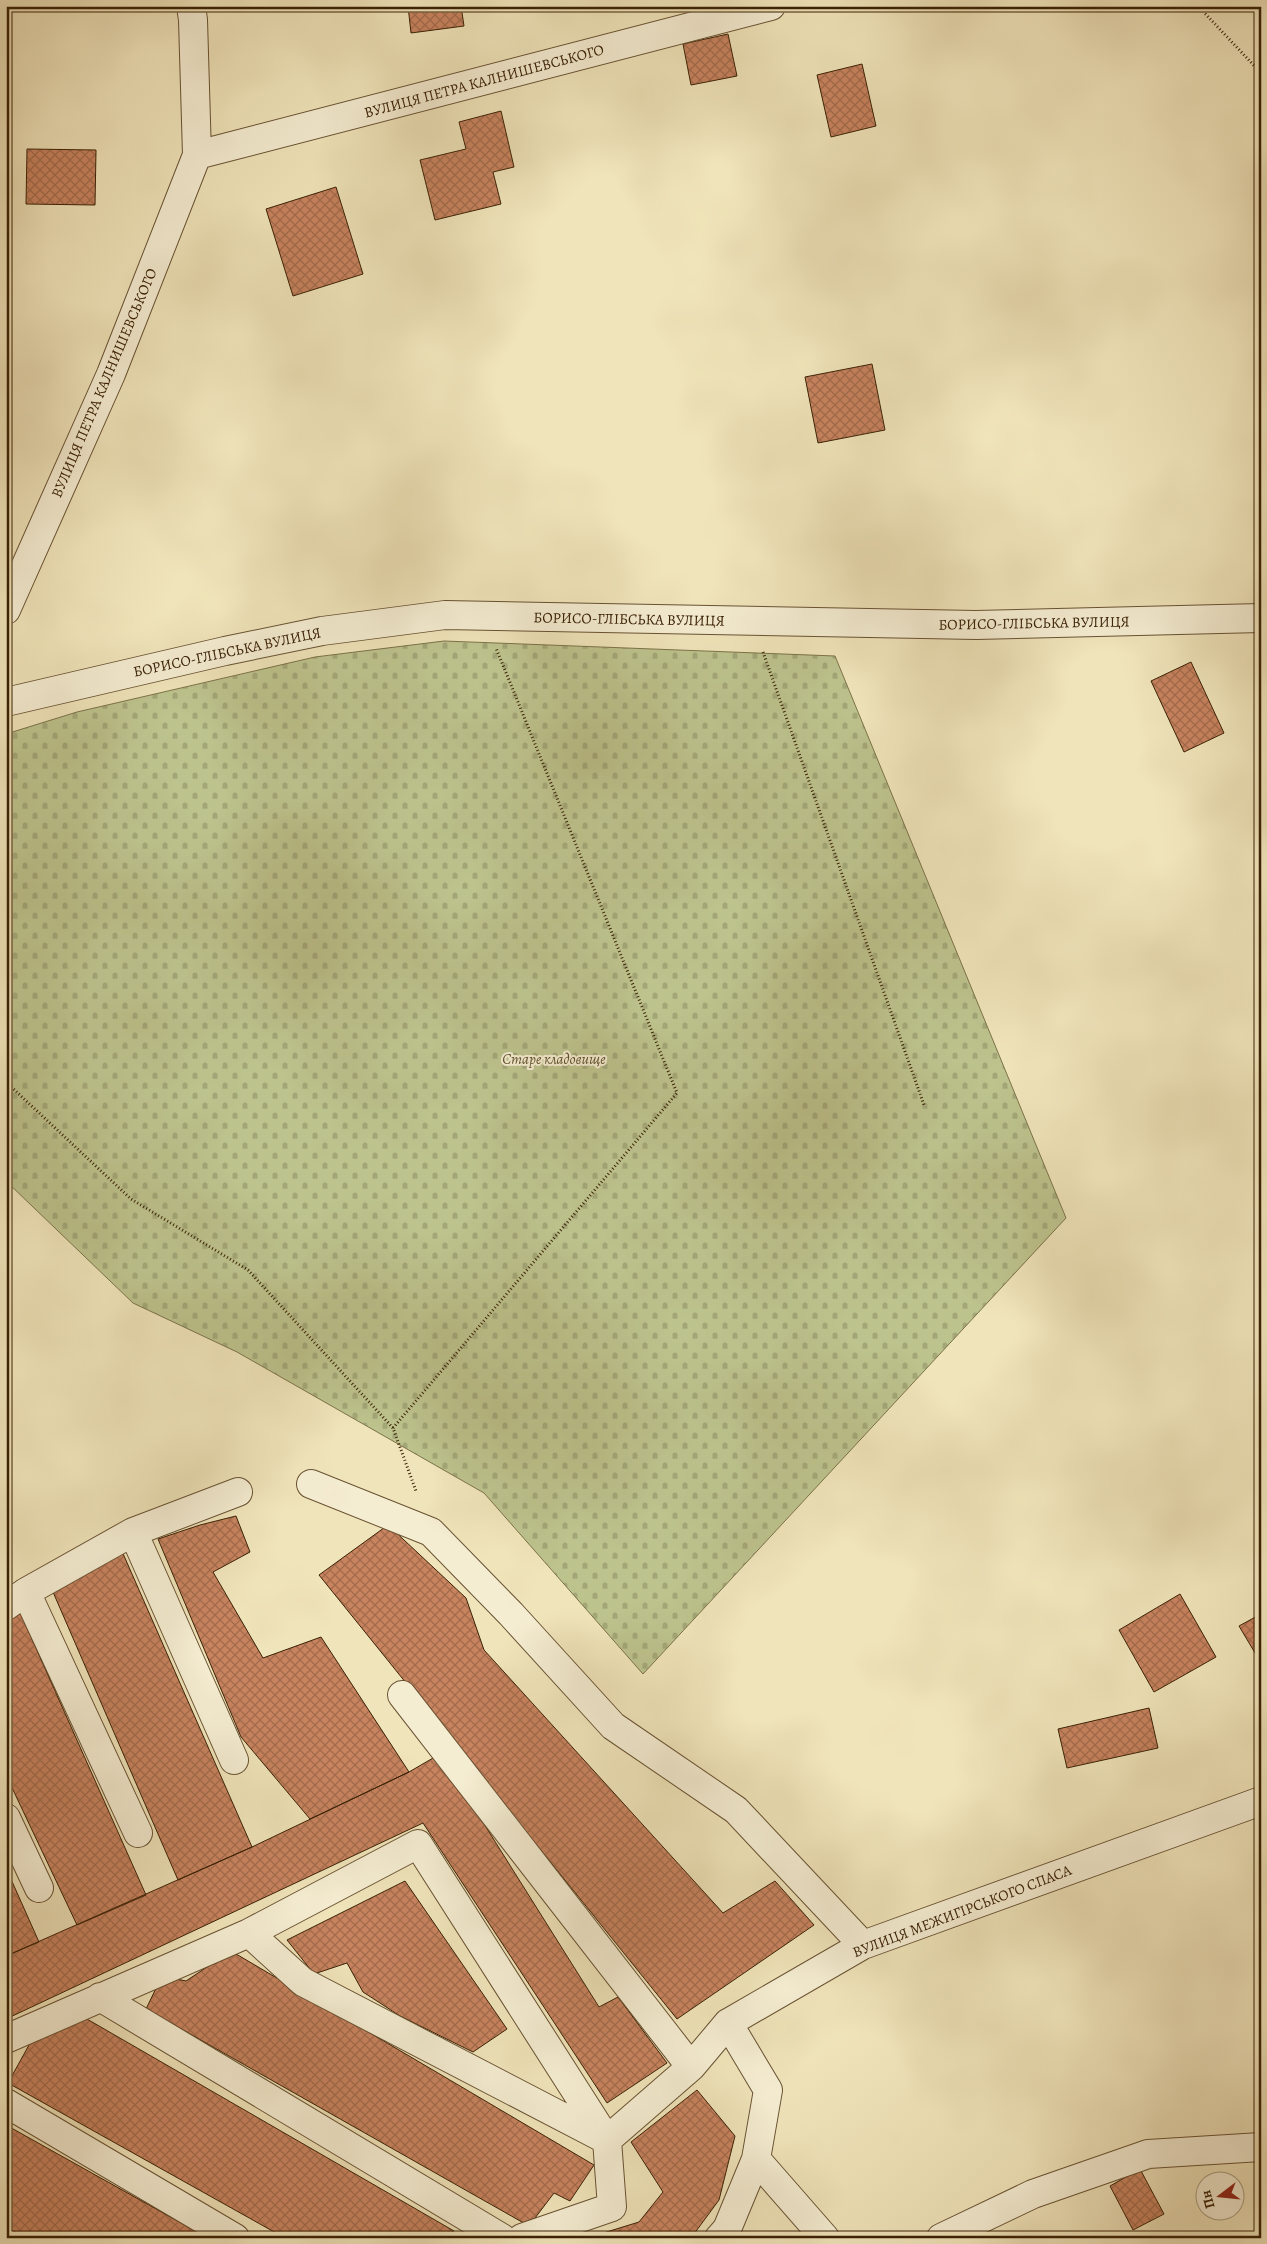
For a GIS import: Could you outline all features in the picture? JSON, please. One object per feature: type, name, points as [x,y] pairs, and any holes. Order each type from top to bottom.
[{"type":"street","name":"ВУЛИЦЯ ПЕТРА КАЛНИШЕВСЬКОГО","points":[[6,610],[110,374],[198,155],[191,6]]},
{"type":"street","name":"ВУЛИЦЯ ПЕТРА КАЛНИШЕВСЬКОГО","points":[[198,155],[771,6]]},
{"type":"street","name":"БОРИСО-ГЛІБСЬКА ВУЛИЦЯ","points":[[6,702],[225,651],[322,631],[445,616],[976,626],[1261,618]]},
{"type":"street","points":[[311,1484],[431,1532],[511,1614],[613,1726],[736,1810],[863,1944]]},
{"type":"street","points":[[138,1833],[16,1599],[133,1532],[238,1492]]},
{"type":"street","points":[[133,1532],[234,1760]]},
{"type":"street","points":[[402,1695],[691,2067]]},
{"type":"street","name":"ВУЛИЦЯ МЕЖИГІРСЬКОГО СПАСА","points":[[607,2140],[691,2067],[728,2023],[863,1944],[1261,1801]]},
{"type":"street","points":[[6,1818],[40,1888]]},
{"type":"street","points":[[6,2039],[100,1996],[249,1933],[418,1844],[607,2140],[612,2208],[522,2238]]},
{"type":"street","points":[[249,1933],[303,1982],[607,2140]]},
{"type":"street","points":[[100,1996],[502,2238]]},
{"type":"street","points":[[719,2238],[726,2229],[756,2159],[768,2090],[728,2023]]},
{"type":"street","points":[[6,2103],[235,2238]]},
{"type":"street","points":[[942,2238],[1033,2194],[1148,2154],[1261,2147]]},
{"type":"street","points":[[756,2159],[825,2238]]},
{"type":"path","points":[[1198,6],[1261,73]]},
{"type":"path","points":[[393,1428],[676,1093],[483,616]]},
{"type":"path","points":[[752,621],[924,1105]]},
{"type":"path","points":[[6,1082],[131,1199],[248,1270],[393,1428],[431,1532]]},
{"type":"green space","name":"Старе кладовище","points":[[444,641],[835,656],[1066,1218],[643,1674],[484,1493],[237,1352],[133,1303],[6,1181],[6,734],[77,712],[315,657]]},
{"type":"building","points":[[408,6],[461,6],[464,26],[411,33]]},
{"type":"building","points":[[728,34],[737,76],[691,85],[683,44]]},
{"type":"building","points":[[862,64],[876,126],[831,137],[817,75]]},
{"type":"building","points":[[501,111],[514,167],[493,172],[501,204],[435,220],[420,160],[466,149],[459,122]]},
{"type":"building","points":[[27,149],[96,150],[95,205],[26,204]]},
{"type":"building","points":[[336,187],[363,274],[293,296],[266,209]]},
{"type":"building","points":[[872,364],[885,430],[818,443],[805,377]]},
{"type":"building","points":[[1191,662],[1224,733],[1184,752],[1151,681]]},
{"type":"building","points":[[236,1516],[250,1552],[213,1572],[263,1658],[321,1637],[409,1772],[310,1819],[241,1737],[158,1539],[200,1525]]},
{"type":"building","points":[[388,1525],[466,1598],[484,1650],[723,1913],[775,1881],[814,1925],[677,2019],[319,1575]]},
{"type":"building","points":[[121,1549],[252,1847],[178,1880],[53,1592]]},
{"type":"building","points":[[1180,1594],[1216,1657],[1154,1692],[1119,1630]]},
{"type":"building","points":[[19,1610],[146,1895],[77,1925],[6,1775],[6,1618]]},
{"type":"building","points":[[1261,1614],[1261,1663],[1239,1626]]},
{"type":"building","points":[[1149,1708],[1158,1748],[1067,1768],[1058,1729]]},
{"type":"building","points":[[440,1754],[599,2007],[618,1997],[667,2063],[607,2103],[423,1823],[6,2019],[6,1956],[252,1847],[409,1772]]},
{"type":"building","points":[[6,1868],[39,1942],[6,1956]]},
{"type":"building","points":[[405,1881],[507,2029],[473,2052],[400,2016],[363,1992],[347,1963],[314,1974],[287,1940]]},
{"type":"building","points":[[231,1951],[594,2165],[570,2201],[554,2193],[529,2226],[146,2009],[162,1976],[186,1981]]},
{"type":"building","points":[[80,2015],[454,2231],[438,2238],[285,2238],[8,2083],[34,2036]]},
{"type":"building","points":[[697,2090],[735,2136],[719,2200],[691,2238],[587,2238],[639,2222],[663,2192],[631,2142]]},
{"type":"building","points":[[6,2125],[208,2238],[26,2238],[6,2227]]},
{"type":"building","points":[[1140,2169],[1164,2214],[1133,2230],[1110,2186]]}]
